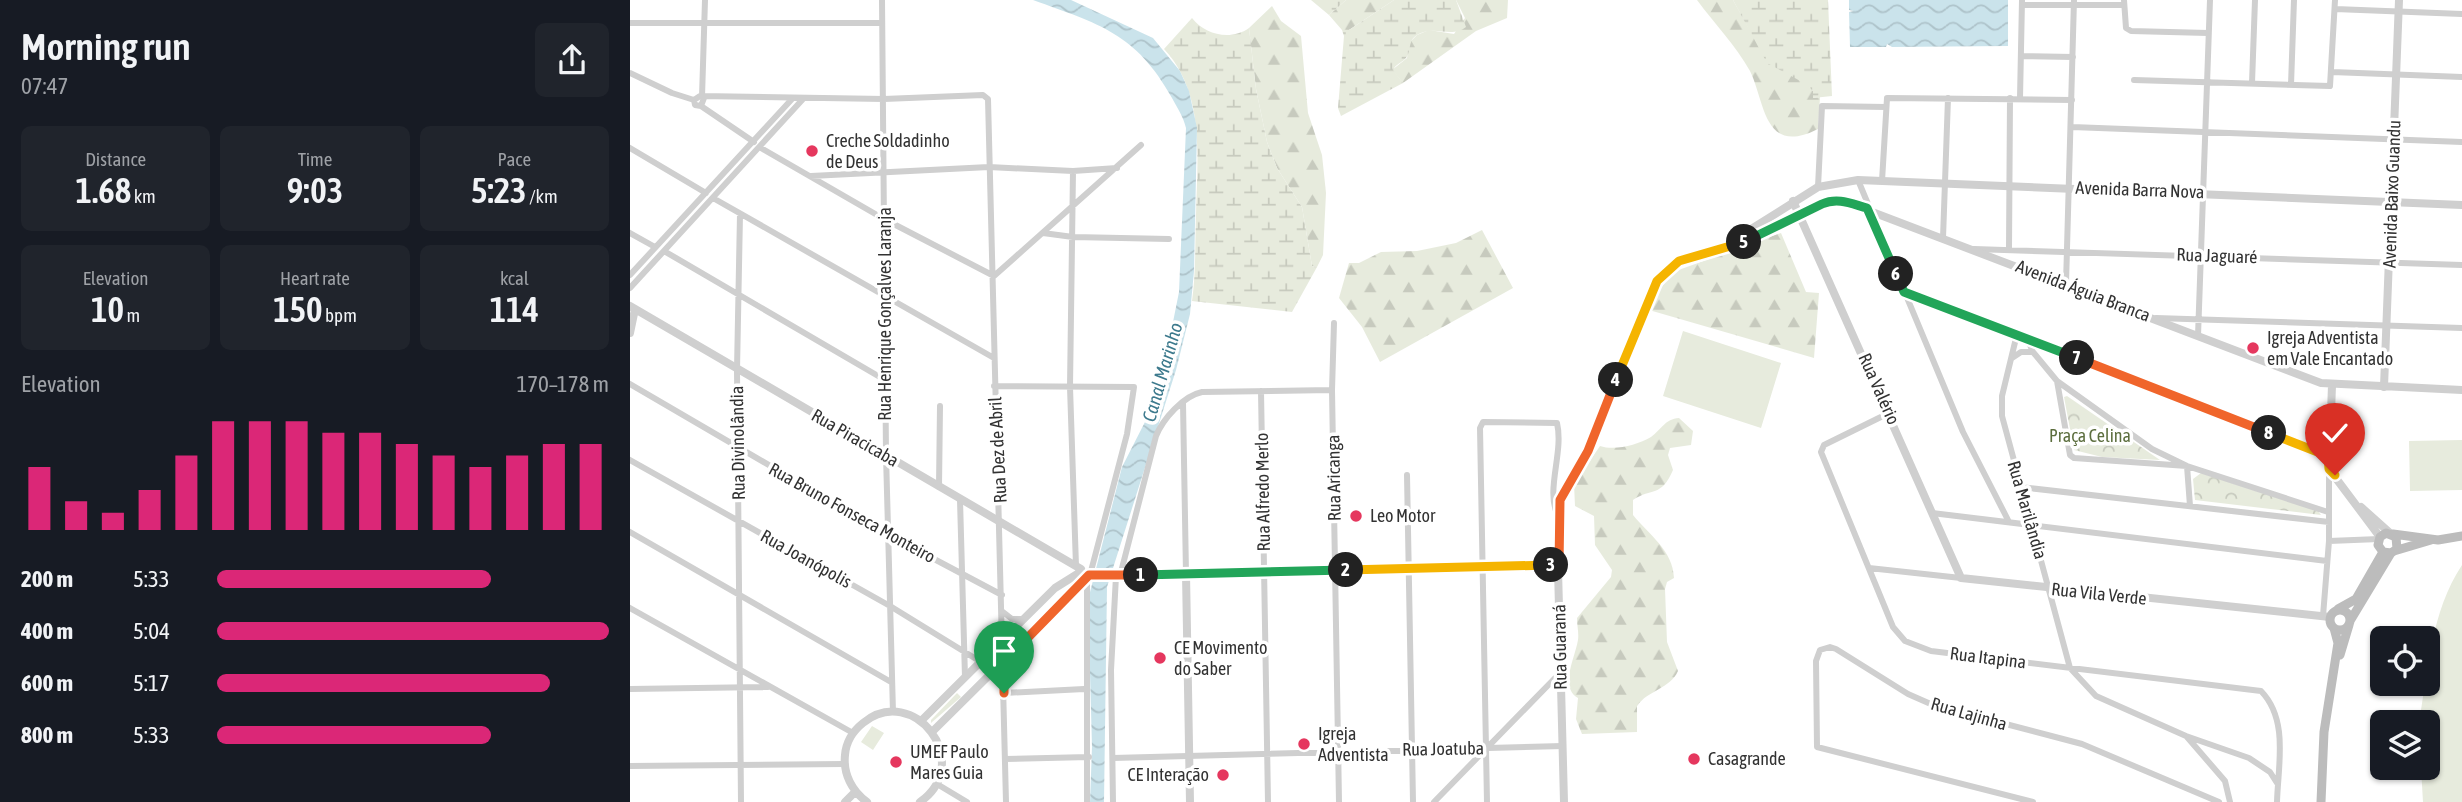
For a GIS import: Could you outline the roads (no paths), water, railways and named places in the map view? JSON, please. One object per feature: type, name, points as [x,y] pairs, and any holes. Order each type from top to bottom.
[{"type":"main road","points":[[2385,542],[2462,536]]},
{"type":"main road","points":[[2385,542],[2432,539]]},
{"type":"main road","points":[[2321,802],[2324,732],[2338,642],[2326,617],[2356,599],[2385,542]]},
{"type":"main road","points":[[2333,673],[2349,623],[2385,542]]},
{"type":"main road","points":[[2338,610],[2347,612],[2349,623]]},
{"type":"main road","points":[[2333,628],[2342,630],[2349,623]]},
{"type":"street","points":[[701,106],[705,0]]},
{"type":"street","name":"Rua Henrique Gonçalves Laranja","points":[[882,0],[887,534],[892,712]]},
{"type":"street","points":[[2198,336],[2210,0]]},
{"type":"street","points":[[2252,83],[2255,0]]},
{"type":"street","points":[[2291,85],[2294,0]]},
{"type":"street","points":[[2134,80],[2330,86],[2336,0]]},
{"type":"street","name":"Avenida Baixo Guandu","points":[[2384,387],[2399,0]]},
{"type":"street","points":[[2020,98],[2022,2],[2124,3],[2126,28],[2130,31],[2208,33]]},
{"type":"street","points":[[2066,284],[2074,3]]},
{"type":"street","points":[[2335,9],[2462,15]]},
{"type":"street","points":[[630,23],[882,23]]},
{"type":"street","points":[[2021,56],[2073,57]]},
{"type":"street","points":[[630,72],[672,93],[694,100],[884,99]]},
{"type":"street","points":[[2332,72],[2462,77]]},
{"type":"street","name":"Rua Dez de Abril","points":[[884,99],[983,95],[988,99],[994,276],[994,386],[1003,595],[1006,802]]},
{"type":"street","points":[[1882,180],[1886,97],[2072,100]]},
{"type":"street","points":[[1943,238],[1948,98]]},
{"type":"street","points":[[2008,249],[2010,98]]},
{"type":"street","points":[[630,275],[792,99]]},
{"type":"street","points":[[630,288],[761,148],[803,99]]},
{"type":"street","points":[[694,100],[697,106],[701,106],[754,142]]},
{"type":"street","points":[[1818,187],[1822,106],[1886,107]]},
{"type":"street","points":[[2072,127],[2462,142]]},
{"type":"street","points":[[761,148],[884,219],[994,276],[1141,145]]},
{"type":"street","points":[[630,148],[706,193]]},
{"type":"street","points":[[809,176],[989,167],[1073,171],[1117,168]]},
{"type":"street","points":[[1073,171],[1070,387],[1085,573]]},
{"type":"street","points":[[1858,180],[1867,208],[1963,432],[2008,520]]},
{"type":"street","name":"Avenida Barra Nova","points":[[1818,187],[1858,180],[1882,180],[2462,205]]},
{"type":"street","points":[[1833,200],[1835,183]]},
{"type":"street","name":"Rua Guaraná","points":[[1710,252],[1818,187]]},
{"type":"street","points":[[713,198],[994,358]]},
{"type":"street","name":"Rua Guaraná","points":[[1564,802],[1558,516],[1563,492],[1588,451],[1653,287],[1672,265],[1748,240],[1833,200]]},
{"type":"street","name":"Avenida Águia Branca","points":[[1833,200],[1867,208],[2332,385],[2462,390]]},
{"type":"street","name":"Rua Valério","points":[[1793,201],[1961,579]]},
{"type":"street","name":"Rua Divinolândia","points":[[740,214],[737,369],[741,802]]},
{"type":"street","points":[[630,233],[655,247]]},
{"type":"street","points":[[1043,233],[1073,237],[1169,239]]},
{"type":"street","name":"Rua Jaguaré","points":[[1972,249],[2067,250],[2462,265]]},
{"type":"street","points":[[664,251],[885,380]]},
{"type":"street","points":[[1904,292],[2328,456]]},
{"type":"street","points":[[630,333],[632,308]]},
{"type":"street","name":"Rua Piracicaba","points":[[632,308],[1085,573]]},
{"type":"street","points":[[2154,318],[2462,328]]},
{"type":"street","name":"Rua Aricanga","points":[[1334,323],[1332,390],[1339,802]]},
{"type":"street","name":"Rua Marilândia","points":[[2017,334],[2002,396],[2001,416],[2070,668],[2096,696],[2186,736],[2249,758],[2270,772],[2278,785]]},
{"type":"street","points":[[2027,338],[2033,352],[2057,381],[2152,449],[2187,466],[2328,512]]},
{"type":"street","points":[[2011,359],[2021,352],[2033,352]]},
{"type":"street","points":[[2057,381],[2070,455],[2187,466]]},
{"type":"street","name":"Rua Bruno Fonseca Monteiro","points":[[630,384],[887,534],[1003,595]]},
{"type":"street","points":[[2326,617],[2328,456],[2332,385]]},
{"type":"street","points":[[994,386],[1134,387],[1127,434],[1081,590],[1089,757],[1087,802]]},
{"type":"street","points":[[1113,802],[1111,670],[1116,576],[1158,431],[1183,403],[1199,393],[1332,390]]},
{"type":"street","name":"Rua Alfredo Merlo","points":[[1261,391],[1268,802]]},
{"type":"street","points":[[1183,403],[1190,802]]},
{"type":"street","points":[[939,487],[940,406]]},
{"type":"street","name":"Rua Itapina","points":[[1889,413],[1821,447],[1893,627],[1912,645],[1931,651],[2261,691],[2273,705],[2278,723],[2278,785]]},
{"type":"street","points":[[1487,802],[1482,424],[1486,421],[1557,423],[1559,451],[1553,496],[1558,516]]},
{"type":"street","name":"Rua Joanópolis","points":[[630,460],[890,606],[981,662]]},
{"type":"street","points":[[2187,466],[2190,506]]},
{"type":"street","points":[[2329,469],[2385,542]]},
{"type":"street","points":[[1407,475],[1413,802]]},
{"type":"street","points":[[2020,487],[2329,522]]},
{"type":"street","points":[[2351,498],[2385,542]]},
{"type":"street","points":[[960,500],[965,677]]},
{"type":"street","points":[[1932,513],[2008,520],[2327,561]]},
{"type":"street","points":[[630,533],[891,682]]},
{"type":"street","points":[[2329,541],[2385,542]]},
{"type":"street","points":[[921,721],[1062,583],[1085,573],[1116,576],[1559,565]]},
{"type":"street","name":"Rua Vila Verde","points":[[1869,568],[2326,617]]},
{"type":"street","points":[[932,732],[1081,590]]},
{"type":"street","points":[[630,608],[852,733]]},
{"type":"street","points":[[1003,612],[1012,619],[1024,619]]},
{"type":"street","name":"Rua Lajinha","points":[[2034,802],[1817,747],[1816,661],[1820,650],[1830,647],[1933,705],[2091,747],[2219,802]]},
{"type":"street","points":[[1434,802],[1561,672]]},
{"type":"street","points":[[630,689],[770,687]]},
{"type":"street","points":[[1004,693],[1084,689]]},
{"type":"street","points":[[864,801],[855,792],[844,764],[846,748],[852,733],[873,716],[892,712],[921,721],[932,732],[942,754],[937,784],[920,802]]},
{"type":"street","points":[[2186,736],[2225,781],[2230,802]]},
{"type":"street","name":"Rua Joatuba","points":[[1114,758],[1563,746]]},
{"type":"street","points":[[1006,759],[1089,757]]},
{"type":"street","points":[[630,766],[844,764]]},
{"type":"street","points":[[937,784],[965,802]]},
{"type":"street","points":[[2277,802],[2278,785]]},
{"type":"street","points":[[845,802],[855,792]]},
{"type":"water","name":"Canal Marinho","points":[[1033,0],[1071,0],[1153,38],[1180,71],[1189,91],[1197,128],[1194,271],[1190,314],[1176,370],[1107,587],[1104,802],[1090,802],[1092,747],[1088,600],[1122,467],[1146,420],[1170,337],[1179,292],[1186,128],[1158,76],[1130,45],[1096,24]]},
{"type":"water","points":[[1849,0],[2008,0],[2008,46],[1892,47],[1887,44],[1886,47],[1850,47],[1849,12],[1854,11],[1849,10]]},
{"type":"place","name":"Creche Soldadinho de Deus","points":[[812,151]]},
{"type":"place","name":"Igreja Adventista em Vale Encantado","points":[[2253,348]]},
{"type":"place","name":"Leo Motor","points":[[1356,516]]},
{"type":"place","name":"CE Movimento do Saber","points":[[1160,658]]},
{"type":"place","name":"Igreja Adventista","points":[[1304,744]]},
{"type":"place","name":"Casagrande","points":[[1694,759]]},
{"type":"place","name":"UMEF Paulo Mares Guia","points":[[896,762]]},
{"type":"place","name":"CE Interação","points":[[1223,775]]},
{"type":"park label","name":"Praça Celina","points":[[2090,436]]}]
